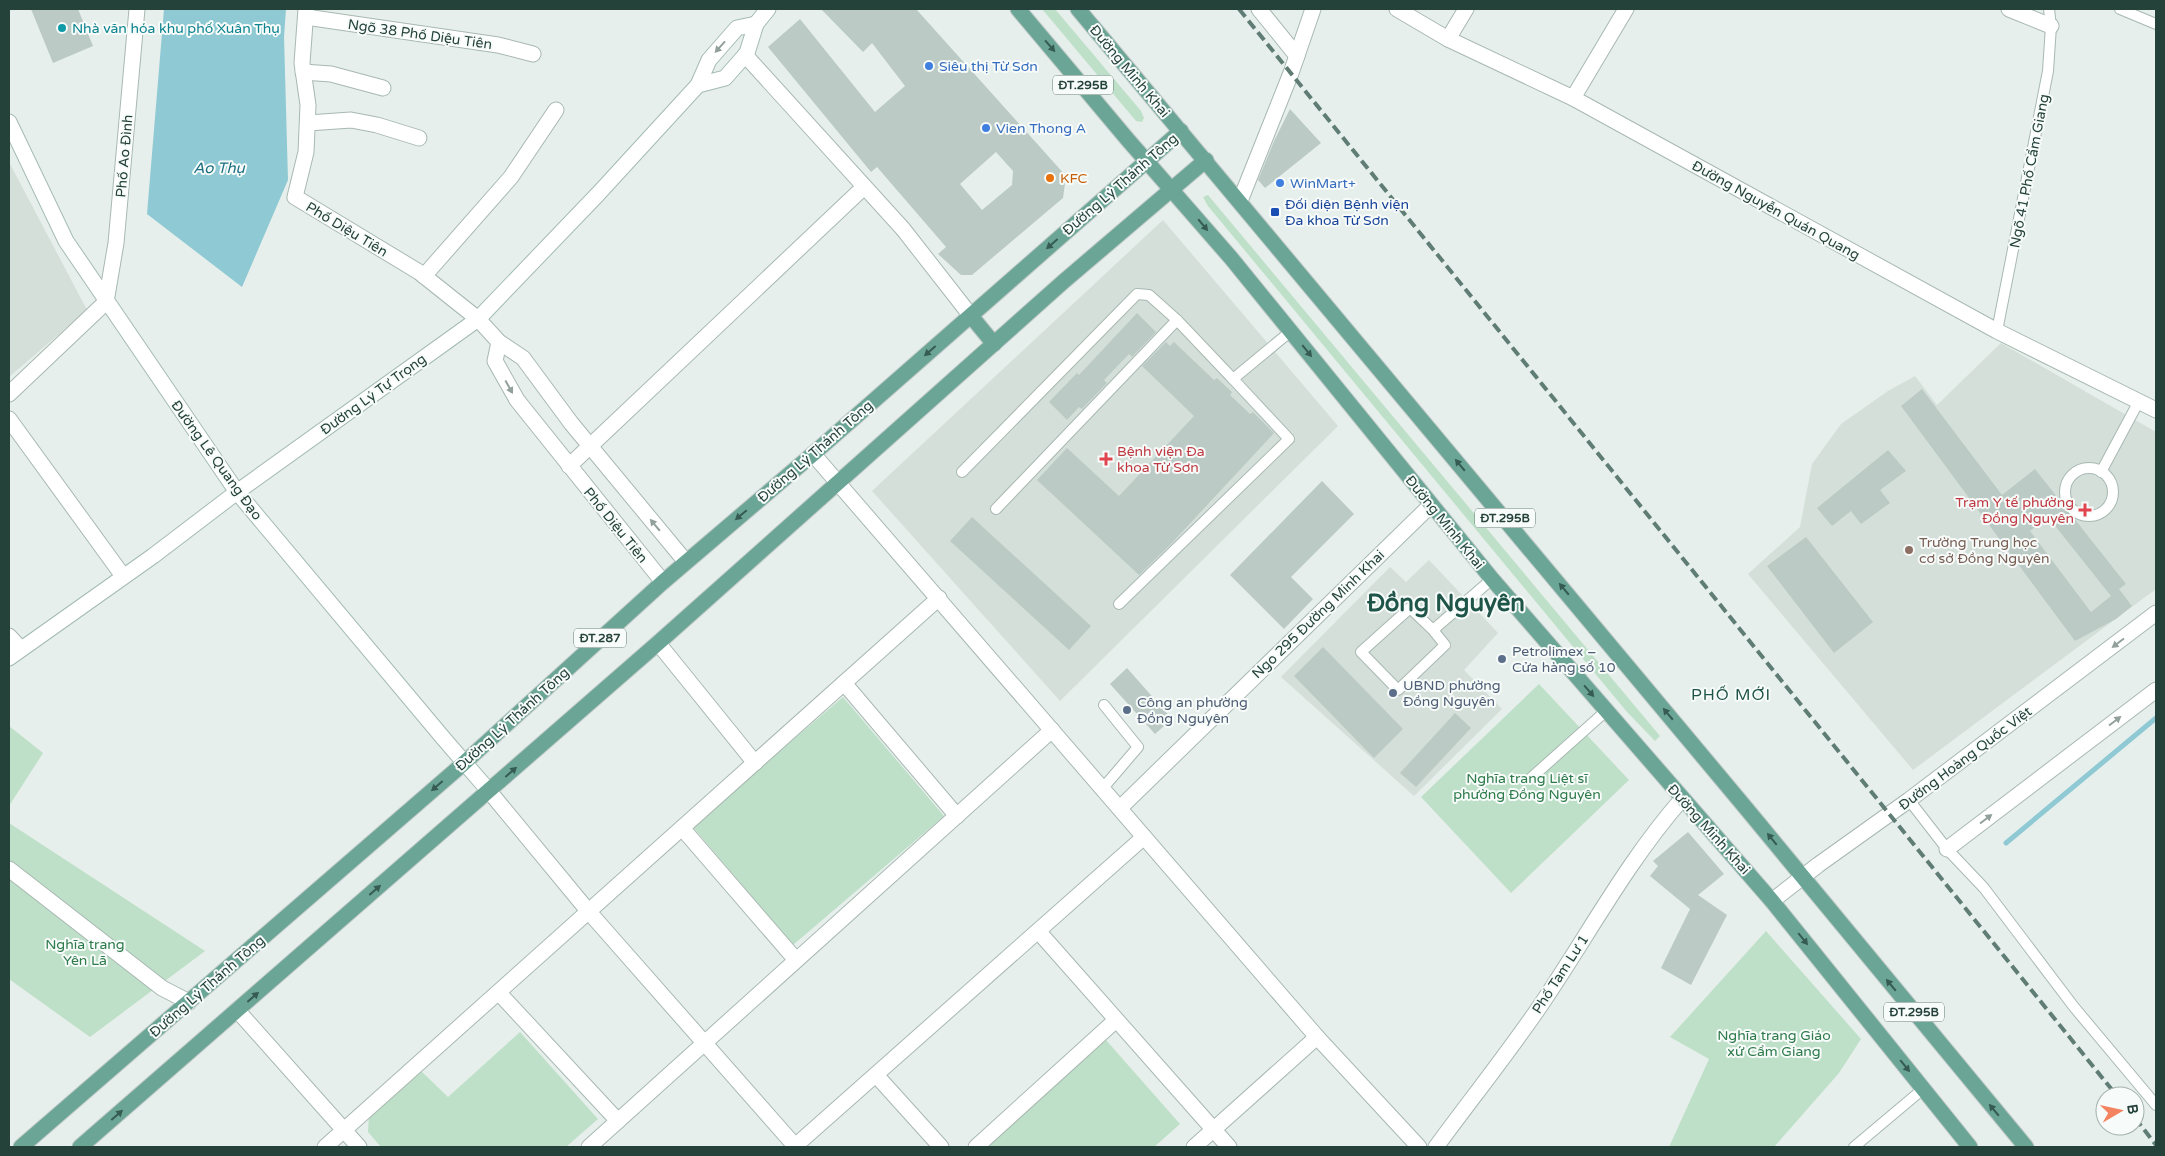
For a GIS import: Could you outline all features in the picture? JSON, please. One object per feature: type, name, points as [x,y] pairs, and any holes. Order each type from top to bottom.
[{"type":"main road","name":"Đường Minh Khai","points":[[1018,9],[1172,188],[1492,579],[1772,901],[1970,1147]]},
{"type":"main road","name":"Đường Minh Khai","points":[[1078,9],[1206,160],[2026,1147]]},
{"type":"main road","name":"Đường Lý Thánh Tông","points":[[22,1147],[464,762],[663,582],[813,454],[1181,131]]},
{"type":"main road","points":[[1172,188],[1206,160]]},
{"type":"main road","name":"ĐT.287","points":[[80,1147],[658,643],[1172,188]]},
{"type":"main road","points":[[971,316],[994,344]]},
{"type":"street","name":"Phố Ao Đình","points":[[106,302],[116,243],[137,9]]},
{"type":"street","points":[[698,85],[725,78],[745,55],[756,24],[768,9]]},
{"type":"street","points":[[1260,9],[1297,56]]},
{"type":"street","points":[[1240,201],[1260,157],[1313,9]]},
{"type":"street","name":"Đường Nguyễn Quán Quang","points":[[1397,9],[1448,39],[1573,98],[1997,331],[2156,410]]},
{"type":"street","points":[[1448,39],[1466,9]]},
{"type":"street","points":[[1573,98],[1626,9]]},
{"type":"street","points":[[2009,9],[2051,26]]},
{"type":"street","name":"Ngõ 38 Phố Diệu Tiên","points":[[306,13],[498,45],[533,54]]},
{"type":"street","name":"Phố Diệu Tiên","points":[[306,13],[302,63],[308,105],[308,123],[306,152],[295,197],[424,276],[478,319],[499,342],[523,358],[590,447],[686,562]]},
{"type":"street","name":"Đường Lý Tự Trọng","points":[[15,653],[478,319],[598,194],[698,85],[708,60],[737,28],[756,24]]},
{"type":"street","points":[[745,55],[903,229],[971,316]]},
{"type":"street","points":[[303,72],[331,74],[383,88]]},
{"type":"street","points":[[424,276],[511,177],[556,110]]},
{"type":"street","points":[[308,123],[351,120],[377,125],[420,138]]},
{"type":"street","name":"Đường Lê Quang Đạo","points":[[9,122],[66,241],[237,492],[589,912],[705,1042],[795,1147]]},
{"type":"street","points":[[568,466],[864,187]]},
{"type":"street","points":[[9,394],[106,302]]},
{"type":"street","name":"Phố Diệu Tiên","points":[[499,342],[495,361],[517,400],[568,466],[663,582]]},
{"type":"street","points":[[9,418],[124,576]]},
{"type":"street","points":[[813,454],[1317,1037],[1419,1147]]},
{"type":"street","name":"Ngo 295 Đường Minh Khai","points":[[1120,808],[1431,505]]},
{"type":"street","points":[[325,1147],[939,598]]},
{"type":"street","name":"Đường Hoàng Quốc Việt","points":[[1772,901],[2156,613]]},
{"type":"street","points":[[9,636],[15,653]]},
{"type":"street","points":[[658,643],[755,763]]},
{"type":"street","points":[[844,683],[957,816]]},
{"type":"street","points":[[1947,849],[2156,690]]},
{"type":"street","points":[[589,1147],[1052,730]]},
{"type":"street","name":"Phố Tam Lư 1","points":[[1436,1147],[1536,1012],[1600,910],[1657,830],[1682,799]]},
{"type":"street","points":[[682,828],[796,960]]},
{"type":"street","points":[[795,1147],[1144,837]]},
{"type":"street","points":[[9,869],[162,988],[189,1002]]},
{"type":"street","points":[[1038,931],[1229,1147]]},
{"type":"street","points":[[499,993],[618,1121]]},
{"type":"street","points":[[237,1010],[359,1147]]},
{"type":"street","points":[[976,1147],[1116,1020]]},
{"type":"street","points":[[1194,1147],[1317,1037]]},
{"type":"street","points":[[876,1075],[941,1147]]},
{"type":"lane","name":"Ngõ 41 Phố Cẩm Giang","points":[[1997,331],[2048,71],[2051,26],[2049,9]]},
{"type":"lane","points":[[2120,9],[2156,24]]},
{"type":"lane","points":[[962,472],[1137,294],[1149,295],[1177,320],[1289,439],[1119,604]]},
{"type":"lane","points":[[996,509],[1177,320]]},
{"type":"lane","points":[[1233,380],[1291,332]]},
{"type":"lane","points":[[2101,472],[2139,401]]},
{"type":"lane","points":[[2091,468],[2101,472],[2110,480],[2113,496],[2110,503],[2099,515],[2083,516],[2075,512],[2066,499],[2064,491],[2070,476],[2083,469],[2091,468]]},
{"type":"lane","points":[[1433,630],[1492,579]]},
{"type":"lane","points":[[1410,608],[1433,630],[1446,645],[1398,690],[1361,652],[1410,608]]},
{"type":"lane","points":[[1103,788],[1138,747],[1104,705]]},
{"type":"lane","points":[[1531,778],[1606,711]]},
{"type":"lane","points":[[1909,800],[1947,849],[1984,888],[2074,1007],[2156,1105]]},
{"type":"lane","points":[[1854,1147],[1923,1089]]},
{"type":"shaded area","points":[[9,162],[87,310],[9,377]]},
{"type":"shaded area","name":"Bệnh viện Đa khoa Từ Sơn","points":[[1163,220],[1338,426],[1060,701],[872,491]]},
{"type":"shaded area","name":"Trường Trung học cơ sở Đồng Nguyên","points":[[2001,343],[2156,432],[2156,589],[1913,770],[1748,574],[1800,527],[1812,464],[1841,424],[1888,391],[1915,376],[1937,405]]},
{"type":"shaded area","name":"UBND phường Đồng Nguyên","points":[[1429,560],[1498,633],[1464,670],[1502,709],[1414,796],[1281,677],[1390,567],[1406,582]]},
{"type":"green space","points":[[1042,9],[1055,9],[1141,111],[1144,118],[1142,122],[1136,121]]},
{"type":"green space","points":[[1208,195],[1660,736],[1655,741],[1627,712],[1208,206],[1203,197]]},
{"type":"green space","name":"Nghĩa trang Liệt sĩ phường Đồng Nguyên","points":[[1539,684],[1629,780],[1511,893],[1421,797]]},
{"type":"green space","points":[[843,697],[944,816],[793,945],[692,826]]},
{"type":"green space","points":[[9,726],[43,753],[9,806]]},
{"type":"green space","name":"Nghĩa trang Yên Lã","points":[[9,823],[205,951],[90,1037],[9,979]]},
{"type":"green space","name":"Nghĩa trang Giáo xứ Cẩm Giang","points":[[1766,931],[1861,1039],[1839,1073],[1774,1147],[1669,1147],[1709,1059],[1670,1037]]},
{"type":"green space","points":[[520,1032],[598,1119],[566,1147],[381,1147],[368,1132],[369,1115],[419,1069],[448,1097]]},
{"type":"green space","points":[[1106,1040],[1180,1124],[1154,1147],[986,1147]]},
{"type":"water","name":"Ao Thụ","points":[[164,9],[286,9],[284,37],[288,180],[242,287],[147,214]]},
{"type":"building","name":"Nhà văn hóa khu phố Xuân Thụ","points":[[31,9],[78,9],[93,46],[53,63]]},
{"type":"building","points":[[821,9],[916,9],[1066,176],[1063,198],[972,275],[961,275],[938,254],[946,247],[877,167],[871,172],[768,47],[800,19],[875,112],[905,86],[872,43],[863,52]],"holes":[[[996,152],[1013,171],[1012,185],[982,210],[960,184]]]},
{"type":"building","points":[[1290,109],[1321,143],[1265,188],[1258,180]]},
{"type":"building","points":[[1137,313],[1156,332],[1132,357],[1129,354],[1104,380],[1107,383],[1082,409],[1079,407],[1067,420],[1049,402],[1077,373],[1079,375]]},
{"type":"building","points":[[1166,342],[1170,346],[1174,342],[1214,380],[1217,378],[1232,392],[1230,395],[1250,414],[1253,412],[1274,433],[1171,544],[1139,575],[1037,480],[1067,448],[1119,496],[1194,416],[1142,366]]},
{"type":"building","points":[[1922,389],[2002,495],[2035,469],[2126,584],[2119,589],[2132,606],[2116,619],[2075,641],[1901,406]],"holes":[[[2048,517],[2111,596],[2091,612],[2030,531]]]},
{"type":"building","points":[[1888,450],[1906,471],[1880,490],[1890,503],[1861,524],[1851,511],[1832,526],[1817,508]]},
{"type":"building","points":[[1322,481],[1354,514],[1291,577],[1313,599],[1284,629],[1230,575]]},
{"type":"building","points":[[972,517],[1091,626],[1069,650],[950,541]]},
{"type":"building","points":[[1806,537],[1873,622],[1834,653],[1767,566]]},
{"type":"building","points":[[1323,647],[1403,729],[1374,758],[1294,676]]},
{"type":"building","points":[[1127,668],[1172,719],[1155,734],[1110,684]]},
{"type":"building","points":[[1455,713],[1471,728],[1416,787],[1400,773]]},
{"type":"building","points":[[1688,832],[1724,874],[1698,895],[1727,915],[1691,985],[1661,968],[1690,909],[1650,876],[1658,866],[1653,861]]},
{"type":"waterway","points":[[2006,843],[2156,718]]},
{"type":"railway","points":[[1239,9],[2109,1086]]},
{"type":"railway","points":[[2145,1131],[2156,1145]]},
{"type":"place","name":"Nhà văn hóa khu phố Xuân Thụ","points":[[62,28]]},
{"type":"place","name":"Siêu thị Từ Sơn","points":[[929,66]]},
{"type":"place","name":"Vien Thong A","points":[[986,128]]},
{"type":"place","name":"KFC","points":[[1050,178]]},
{"type":"place","name":"WinMart+","points":[[1280,183]]},
{"type":"place","name":"Đối diện Bệnh viện Đa khoa Từ Sơn","points":[[1275,212]]},
{"type":"place","name":"Bệnh viện Đa khoa Từ Sơn","points":[[1106,459]]},
{"type":"place","name":"Trạm Y tế phường Đồng Nguyên","points":[[2085,510]]},
{"type":"place","name":"Trường Trung học cơ sở Đồng Nguyên","points":[[1909,550]]},
{"type":"place","name":"Petrolimex – Cửa hàng số 10","points":[[1502,659]]},
{"type":"place","name":"UBND phường Đồng Nguyên","points":[[1393,693]]},
{"type":"place","name":"Công an phường Đồng Nguyên","points":[[1127,710]]},
{"type":"district","name":"Đồng Nguyên","points":[[1446,603]]},
{"type":"district","name":"PHỐ MỚI","points":[[1731,694]]}]
